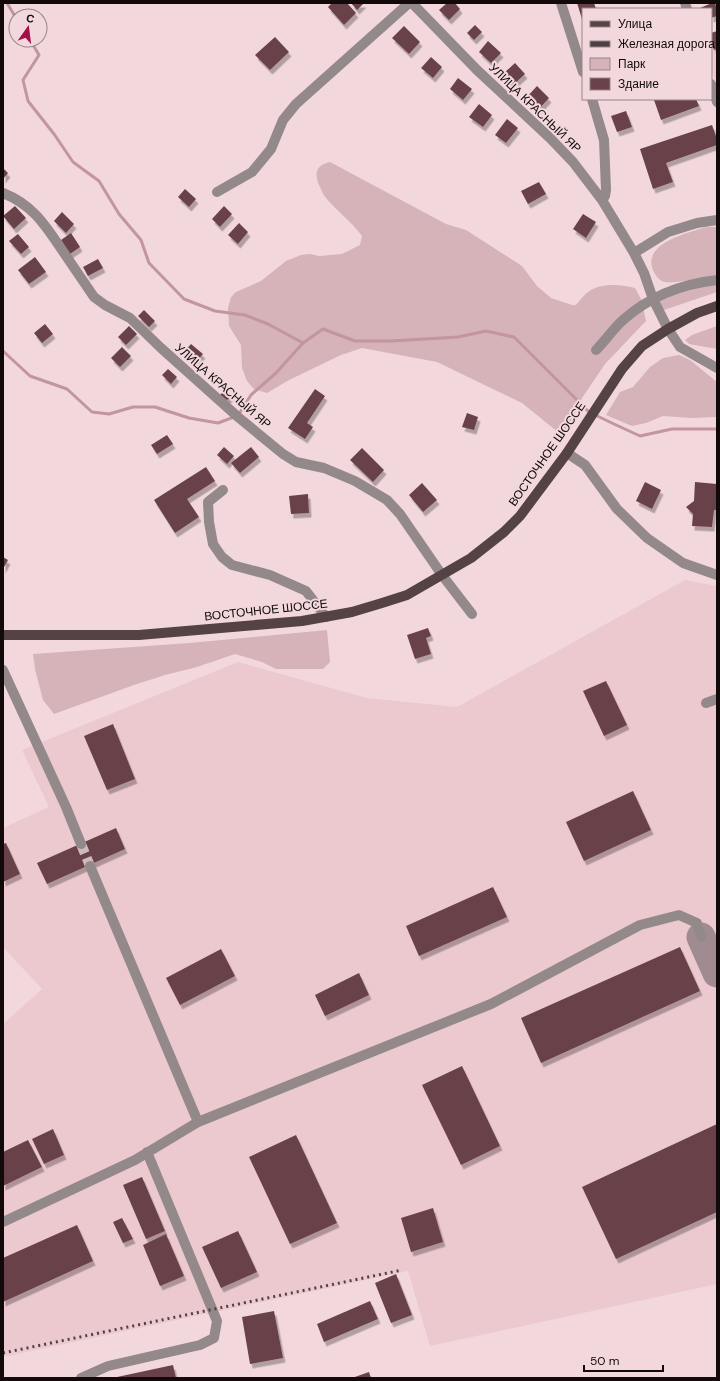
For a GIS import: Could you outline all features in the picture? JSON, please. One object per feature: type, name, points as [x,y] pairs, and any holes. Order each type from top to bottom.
[{"type":"main road","name":"ВОСТОЧНОЕ ШОССЕ","points":[[3,635],[139,635],[302,621],[352,612],[401,597],[442,575],[487,547],[520,516],[567,453],[622,369],[642,346],[668,329],[697,313],[717,306]]},
{"type":"street","points":[[217,192],[252,172],[271,149],[283,120],[296,104],[411,3]]},
{"type":"street","name":"УЛИЦА КРАСНЫЙ ЯР","points":[[411,3],[477,70],[550,138],[573,162],[602,200],[634,253],[644,273],[653,299],[668,329],[680,348],[717,368]]},
{"type":"street","points":[[561,3],[582,69]]},
{"type":"street","points":[[712,87],[717,102]]},
{"type":"street","points":[[592,100],[604,140],[606,190],[605,196],[602,200]]},
{"type":"street","name":"УЛИЦА КРАСНЫЙ ЯР","points":[[3,193],[14,197],[28,207],[43,222],[94,297],[105,305],[130,318],[160,348],[238,417],[283,454],[296,462],[324,468],[355,481],[387,500],[400,514],[442,575],[472,614]]},
{"type":"street","points":[[634,253],[668,232],[697,223],[717,220]]},
{"type":"street","points":[[596,350],[622,321],[653,299],[673,290],[696,283],[717,280]]},
{"type":"street","points":[[567,453],[585,464],[617,509],[647,538],[684,563],[717,575]]},
{"type":"street","points":[[223,490],[208,502],[209,522],[213,544],[222,557],[232,565],[270,575],[306,591],[326,617]]},
{"type":"street","points":[[3,670],[66,807],[81,844]]},
{"type":"street","points":[[706,703],[717,699]]},
{"type":"street","points":[[90,866],[198,1122]]},
{"type":"street","points":[[3,1222],[135,1160],[198,1122],[491,1004],[640,926],[679,915],[697,923],[701,937]]},
{"type":"street","points":[[81,1378],[108,1366],[200,1345],[214,1338],[217,1321],[147,1152]]},
{"type":"shaded area","points":[[717,44],[717,87],[712,71],[712,46]]},
{"type":"shaded area","points":[[685,580],[717,586],[717,1284],[430,1346],[408,1271],[3,1357],[3,1024],[42,989],[3,947],[3,828],[49,807],[22,750],[238,662],[367,698],[457,707]]},
{"type":"green space","points":[[330,162],[446,224],[466,230],[522,266],[537,286],[551,298],[576,305],[588,292],[598,287],[614,285],[635,288],[641,299],[646,321],[605,364],[582,398],[564,437],[522,403],[437,362],[362,348],[341,355],[289,380],[267,393],[254,389],[247,381],[242,368],[241,345],[229,326],[228,308],[231,297],[236,292],[261,281],[286,261],[301,255],[310,254],[319,256],[342,254],[360,245],[362,236],[325,197],[318,183],[317,171],[321,165]]},
{"type":"green space","points":[[706,227],[717,227],[717,275],[676,282],[665,282],[659,279],[653,270],[651,261],[654,253],[660,246],[678,236]]},
{"type":"green space","points":[[717,282],[717,292],[664,310],[657,306],[663,297]]},
{"type":"green space","points":[[717,326],[717,349],[689,344],[685,340],[692,335]]},
{"type":"green space","points":[[679,355],[690,360],[717,382],[717,417],[692,418],[663,416],[646,423],[632,426],[606,415],[620,392],[633,387],[650,367],[663,358]]},
{"type":"green space","points":[[327,630],[330,662],[323,669],[276,669],[262,662],[235,654],[197,667],[134,685],[54,714],[43,700],[35,669],[33,654],[190,643]]},
{"type":"building","points":[[332,3],[347,3],[356,13],[344,25],[328,7]]},
{"type":"building","points":[[351,3],[364,3],[357,10]]},
{"type":"building","points":[[447,3],[455,3],[460,9],[449,20],[439,10]]},
{"type":"building","points":[[577,3],[594,3],[596,8],[582,8],[582,19]]},
{"type":"building","points":[[715,3],[717,16],[712,18],[712,8],[700,8]]},
{"type":"building","points":[[475,25],[482,32],[474,40],[467,33]]},
{"type":"building","points":[[404,26],[420,42],[409,54],[392,38]]},
{"type":"building","points":[[717,31],[717,49],[714,50],[712,44],[712,33]]},
{"type":"building","points":[[275,37],[289,52],[270,70],[255,55]]},
{"type":"building","points":[[488,41],[501,53],[491,63],[479,52]]},
{"type":"building","points":[[431,57],[442,67],[433,78],[421,68]]},
{"type":"building","points":[[515,63],[525,74],[512,86],[502,75]]},
{"type":"building","points":[[458,78],[472,89],[463,100],[450,89]]},
{"type":"building","points":[[537,86],[549,98],[537,111],[525,99]]},
{"type":"building","points":[[654,100],[696,100],[699,106],[661,120]]},
{"type":"building","points":[[479,104],[492,115],[483,127],[469,117]]},
{"type":"building","points":[[626,111],[632,127],[617,132],[611,116]]},
{"type":"building","points":[[507,119],[518,128],[506,143],[495,135]]},
{"type":"building","points":[[712,125],[717,139],[717,145],[666,163],[673,182],[653,189],[640,149]]},
{"type":"building","points":[[3,168],[8,173],[3,179]]},
{"type":"building","points":[[539,182],[546,194],[528,204],[521,191]]},
{"type":"building","points":[[185,189],[196,199],[189,207],[178,197]]},
{"type":"building","points":[[15,206],[26,218],[14,229],[3,216]]},
{"type":"building","points":[[224,206],[232,214],[220,227],[212,219]]},
{"type":"building","points":[[62,212],[74,224],[66,233],[54,221]]},
{"type":"building","points":[[583,214],[596,222],[586,238],[573,229]]},
{"type":"building","points":[[239,223],[248,232],[238,244],[228,235]]},
{"type":"building","points":[[71,233],[80,247],[70,254],[61,240]]},
{"type":"building","points":[[18,234],[29,247],[21,254],[9,241]]},
{"type":"building","points":[[35,257],[46,272],[29,284],[18,270]]},
{"type":"building","points":[[98,259],[103,268],[88,276],[83,267]]},
{"type":"building","points":[[144,310],[155,321],[149,327],[138,316]]},
{"type":"building","points":[[45,324],[53,334],[42,343],[34,333]]},
{"type":"building","points":[[129,326],[137,334],[126,345],[118,337]]},
{"type":"building","points":[[191,344],[203,354],[195,363],[183,353]]},
{"type":"building","points":[[122,347],[131,356],[120,367],[111,358]]},
{"type":"building","points":[[168,369],[177,377],[171,384],[162,375]]},
{"type":"building","points":[[315,389],[325,396],[307,423],[313,427],[305,439],[288,428]]},
{"type":"building","points":[[225,390],[232,395],[227,400],[220,395]]},
{"type":"building","points":[[467,413],[478,417],[474,430],[462,427]]},
{"type":"building","points":[[167,435],[173,444],[157,454],[151,445]]},
{"type":"building","points":[[224,447],[234,456],[227,464],[217,455]]},
{"type":"building","points":[[251,447],[259,457],[240,473],[231,463]]},
{"type":"building","points":[[362,448],[384,470],[373,482],[350,460]]},
{"type":"building","points":[[206,467],[215,481],[187,499],[199,517],[175,533],[154,500]]},
{"type":"building","points":[[645,482],[661,490],[652,509],[636,501]]},
{"type":"building","points":[[695,482],[717,484],[717,510],[714,510],[712,527],[692,526],[693,514],[686,507],[694,501]]},
{"type":"building","points":[[422,483],[437,500],[423,512],[409,495]]},
{"type":"building","points":[[308,494],[309,513],[291,514],[289,496]]},
{"type":"building","points":[[3,557],[8,560],[3,569]]},
{"type":"building","points":[[428,628],[431,636],[426,638],[431,654],[415,659],[407,635]]},
{"type":"building","points":[[606,681],[627,725],[604,736],[583,691]]},
{"type":"building","points":[[113,724],[135,779],[107,790],[84,736]]},
{"type":"building","points":[[633,791],[651,830],[584,861],[566,822]]},
{"type":"building","points":[[116,828],[125,849],[47,884],[37,863]]},
{"type":"building","points":[[6,843],[20,874],[3,882],[3,844]]},
{"type":"building","points":[[493,887],[507,917],[419,956],[406,926]]},
{"type":"building","points":[[680,947],[700,991],[541,1063],[521,1018]]},
{"type":"building","points":[[221,949],[235,976],[180,1005],[166,978]]},
{"type":"building","points":[[359,973],[369,995],[325,1016],[315,995]]},
{"type":"building","points":[[462,1066],[500,1146],[461,1165],[422,1085]]},
{"type":"building","points":[[717,1124],[717,1212],[616,1259],[582,1187]]},
{"type":"building","points":[[53,1129],[64,1155],[44,1164],[32,1139]]},
{"type":"building","points":[[296,1135],[337,1223],[290,1244],[249,1157]]},
{"type":"building","points":[[28,1140],[42,1167],[3,1186],[3,1152]]},
{"type":"building","points":[[142,1177],[165,1231],[146,1239],[123,1185]]},
{"type":"building","points":[[433,1208],[443,1242],[411,1252],[401,1218]]},
{"type":"building","points":[[122,1218],[133,1239],[123,1243],[113,1222]]},
{"type":"building","points":[[77,1225],[93,1261],[3,1302],[3,1258]]},
{"type":"building","points":[[238,1231],[257,1272],[221,1288],[202,1247]]},
{"type":"building","points":[[166,1234],[184,1276],[160,1286],[143,1245]]},
{"type":"building","points":[[396,1274],[412,1315],[391,1323],[375,1283]]},
{"type":"building","points":[[370,1301],[378,1319],[324,1342],[317,1324]]},
{"type":"building","points":[[274,1311],[283,1358],[250,1364],[242,1317]]},
{"type":"building","points":[[173,1365],[176,1378],[117,1378],[117,1377]]},
{"type":"building","points":[[369,1372],[371,1378],[352,1378]]},
{"type":"waterway","points":[[7,3],[10,8]]},
{"type":"waterway","points":[[35,48],[39,55],[23,80],[28,101],[54,134],[73,162],[99,181],[119,214],[141,240],[149,263],[184,299],[215,311],[245,315],[268,324],[303,343],[323,329],[355,341],[391,341],[458,337],[486,331],[514,337],[589,412],[640,436],[672,429],[717,429]]},
{"type":"waterway","points":[[239,414],[251,395],[276,373],[303,343]]},
{"type":"waterway","points":[[3,351],[30,376],[67,389],[92,412],[109,414],[133,407],[155,407],[189,418],[218,423],[234,417]]},
{"type":"taxiway","points":[[701,937],[717,973]]},
{"type":"tunnel","points":[[81,844],[90,866]]},
{"type":"railway","points":[[3,1353],[402,1270]]}]
